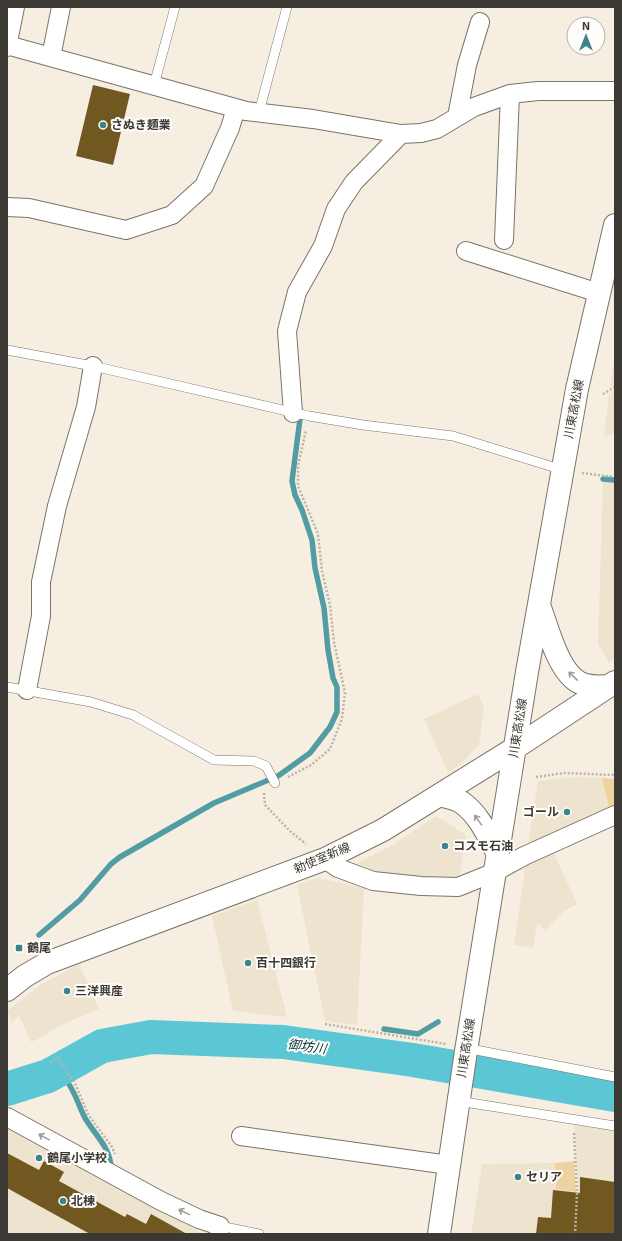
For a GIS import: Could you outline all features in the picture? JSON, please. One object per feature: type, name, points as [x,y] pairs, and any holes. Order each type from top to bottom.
[{"type":"main road","name":"川東高松線","points":[[439,1234],[466,1050],[539,605],[577,389],[615,225]]},
{"type":"main road","points":[[539,605],[561,661],[573,678],[582,684],[596,687],[612,684]]},
{"type":"main road","name":"勅使室新線","points":[[7,990],[25,976],[48,963],[326,859],[383,830],[440,796],[612,684]]},
{"type":"main road","points":[[440,796],[460,801],[471,811],[487,833],[496,863]]},
{"type":"street","points":[[15,7],[7,46],[236,108],[401,134],[421,133],[437,129],[474,107],[510,94],[538,91],[615,91]]},
{"type":"street","points":[[51,57],[61,7]]},
{"type":"street","points":[[457,117],[467,65],[480,22]]},
{"type":"street","points":[[504,240],[510,94]]},
{"type":"street","points":[[7,207],[29,208],[126,230],[172,215],[204,186],[230,128],[236,108]]},
{"type":"street","points":[[301,414],[287,331],[297,292],[322,246],[336,209],[354,182],[401,134]]},
{"type":"street","points":[[466,251],[600,293]]},
{"type":"street","points":[[27,690],[41,616],[41,582],[57,506],[86,407],[93,366]]},
{"type":"street","points":[[326,859],[338,868],[372,881],[421,886],[458,887],[496,863],[524,856],[615,815]]},
{"type":"street","points":[[7,1117],[117,1178],[219,1230]]},
{"type":"street","points":[[241,1136],[449,1165]]},
{"type":"lane","points":[[154,85],[175,7]]},
{"type":"lane","points":[[259,112],[287,7]]},
{"type":"lane","points":[[7,350],[93,366],[301,414],[363,425],[453,436],[563,470]]},
{"type":"lane","points":[[7,687],[91,702],[133,716],[214,760],[254,761],[266,766],[275,783]]},
{"type":"lane","points":[[466,1050],[615,1077]]},
{"type":"lane","points":[[459,1095],[572,1119],[615,1126]]},
{"type":"lane","points":[[219,1230],[260,1234]]},
{"type":"path","points":[[603,394],[615,387]]},
{"type":"path","points":[[301,414],[298,486],[318,534],[334,642],[344,693],[342,719],[330,749],[311,765],[275,783],[264,793],[265,805],[290,832],[326,859]]},
{"type":"path","points":[[563,470],[615,477]]},
{"type":"path","points":[[536,777],[563,773],[615,775]]},
{"type":"path","points":[[326,1024],[466,1050]]},
{"type":"path","points":[[50,1062],[58,1058],[66,1072],[74,1081],[88,1114],[112,1147],[117,1160],[117,1178]]},
{"type":"path","points":[[572,1119],[577,1194],[575,1234]]},
{"type":"shaded area","points":[[615,360],[615,385],[610,390],[612,373]]},
{"type":"shaded area","points":[[615,390],[615,433],[604,437],[609,394]]},
{"type":"shaded area","points":[[603,480],[615,481],[615,659],[609,662],[598,644]]},
{"type":"shaded area","points":[[478,694],[484,708],[479,744],[462,763],[448,773],[424,719]]},
{"type":"shaded area","name":"ゴール","points":[[574,777],[602,778],[609,808],[528,844],[538,781]]},
{"type":"shaded area","points":[[602,778],[615,779],[615,805],[609,808]]},
{"type":"shaded area","points":[[436,816],[466,835],[459,879],[420,878],[376,872],[357,863],[391,846]]},
{"type":"shaded area","points":[[552,849],[577,904],[564,911],[545,930],[537,923],[533,948],[514,945],[526,862]]},
{"type":"shaded area","points":[[317,878],[364,888],[357,1025],[325,1021],[297,885]]},
{"type":"shaded area","name":"百十四銀行","points":[[257,900],[287,1017],[233,1011],[212,916]]},
{"type":"shaded area","points":[[79,964],[99,1009],[63,1024],[48,1033],[49,1034],[31,1042],[19,1016],[12,1022],[7,1011],[40,985]]},
{"type":"shaded area","name":"鶴尾小学校","points":[[7,1122],[113,1183],[203,1234],[7,1234]]},
{"type":"shaded area","name":"セリア","points":[[574,1124],[615,1131],[615,1234],[471,1234],[482,1164],[555,1163],[556,1189],[578,1192]]},
{"type":"shaded area","points":[[574,1161],[576,1192],[556,1189],[555,1163]]},
{"type":"building","name":"さぬき麺業","points":[[93,85],[130,94],[113,165],[76,156]]},
{"type":"building","name":"北棟","points":[[7,1153],[39,1170],[44,1161],[64,1172],[59,1181],[125,1217],[127,1214],[146,1224],[151,1214],[187,1234],[90,1234],[7,1188]]},
{"type":"building","points":[[580,1177],[615,1182],[615,1234],[536,1234],[538,1217],[551,1218],[553,1190],[580,1193]]},
{"type":"waterway","points":[[39,935],[80,900],[111,864],[120,857],[214,803],[278,776],[310,753],[330,727],[337,712],[337,687],[333,678],[328,650],[324,608],[315,568],[312,540],[302,510],[295,495],[292,481],[301,411]]},
{"type":"waterway","points":[[603,479],[615,480]]},
{"type":"waterway","points":[[384,1029],[418,1034],[438,1022]]},
{"type":"waterway","name":"御坊川","points":[[7,1089],[48,1076],[102,1046],[151,1037],[283,1042],[413,1060],[615,1095]]},
{"type":"waterway","points":[[65,1079],[74,1093],[85,1118],[105,1147],[111,1167]]},
{"type":"place","name":"さぬき麺業","points":[[103,125]]},
{"type":"place","name":"ゴール","points":[[567,812]]},
{"type":"place","name":"コスモ石油","points":[[445,846]]},
{"type":"place","name":"鶴尾","points":[[19,948]]},
{"type":"place","name":"百十四銀行","points":[[248,963]]},
{"type":"place","name":"三洋興産","points":[[67,991]]},
{"type":"place","name":"鶴尾小学校","points":[[39,1158]]},
{"type":"place","name":"セリア","points":[[518,1177]]},
{"type":"place","name":"北棟","points":[[63,1201]]}]
